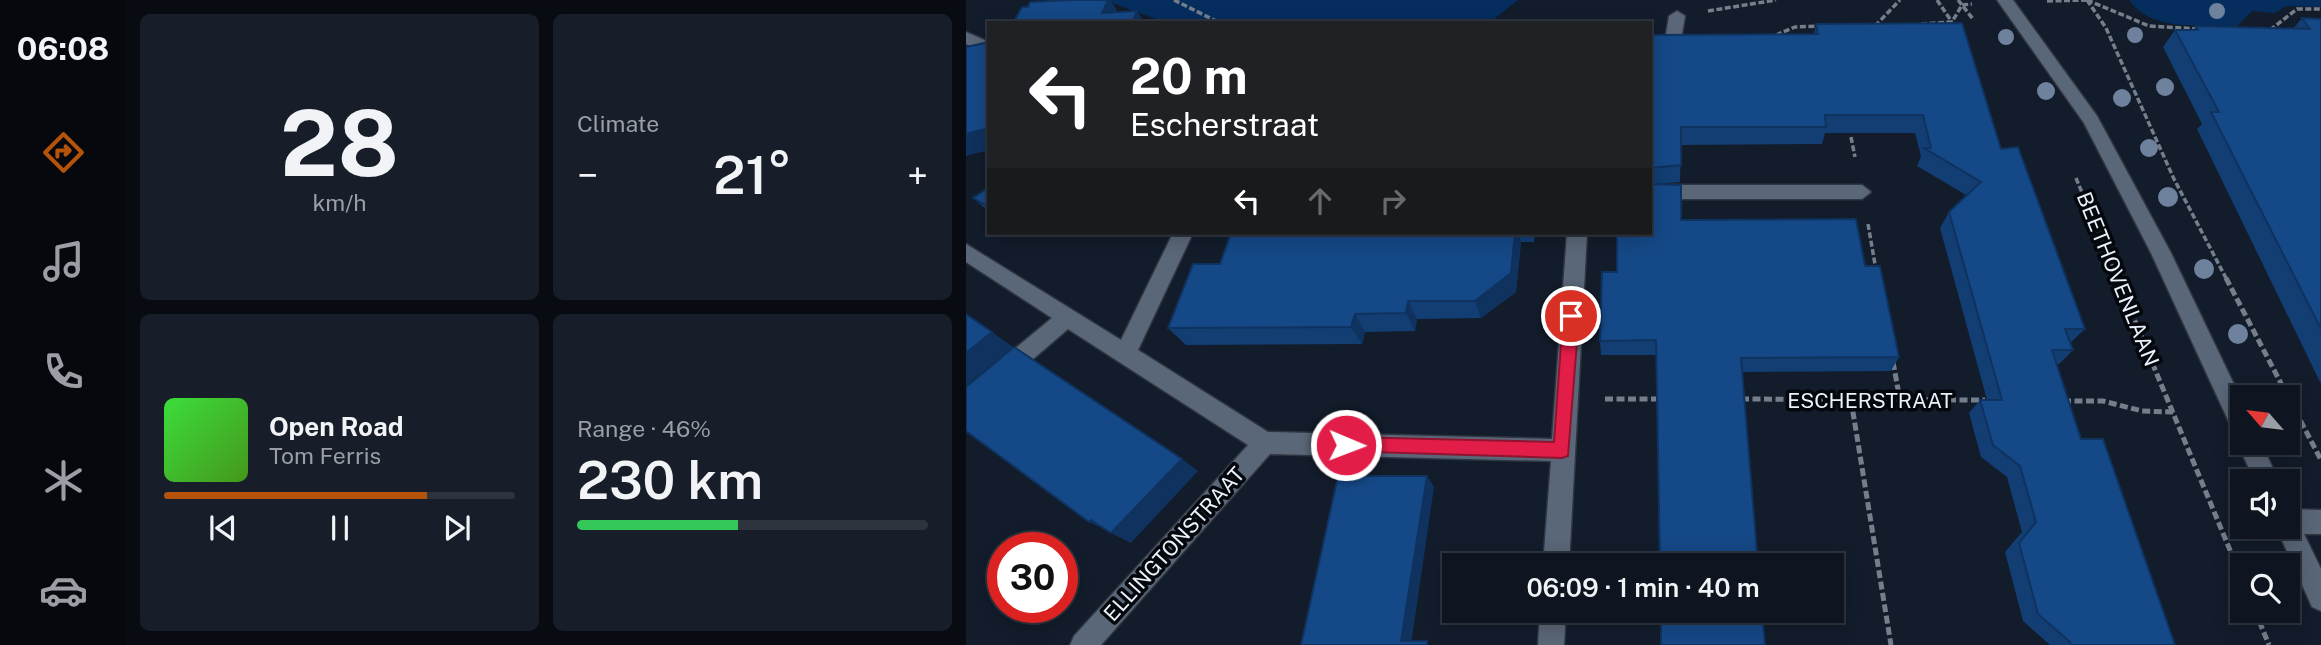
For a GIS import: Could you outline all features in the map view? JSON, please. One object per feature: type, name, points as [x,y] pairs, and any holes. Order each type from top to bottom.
[{"type":"street","name":"BEETHOVENLAAN","points":[[2005,1],[2091,120],[2161,253],[2230,400]]},
{"type":"street","points":[[1673,40],[1677,16]]},
{"type":"street","points":[[966,37],[987,48]]},
{"type":"street","points":[[1652,192],[1862,192]]},
{"type":"street","points":[[1125,355],[1182,235]]},
{"type":"street","points":[[1557,553],[1577,235]]},
{"type":"street","points":[[966,252],[1265,443],[1562,450]]},
{"type":"street","points":[[966,403],[1066,318]]},
{"type":"street","name":"ELLINGTONSTRAAT","points":[[1083,645],[1265,443]]},
{"type":"street","points":[[2300,523],[2321,522]]},
{"type":"street","points":[[2294,539],[2321,598]]},
{"type":"street","points":[[1551,645],[1552,623]]},
{"type":"path","points":[[1174,0],[1216,21]]},
{"type":"path","points":[[1677,16],[1776,0]]},
{"type":"path","points":[[1887,25],[1875,26],[1900,0]]},
{"type":"path","points":[[1937,0],[1952,22]]},
{"type":"path","points":[[1960,2],[2087,0],[2149,26],[2202,29]]},
{"type":"path","points":[[2087,0],[2106,28],[2174,178],[2321,460]]},
{"type":"path","points":[[1952,22],[1960,2]]},
{"type":"path","points":[[1960,2],[1976,24]]},
{"type":"path","points":[[2269,31],[2297,9],[2321,9]]},
{"type":"path","points":[[1913,24],[1952,22]]},
{"type":"path","points":[[1774,36],[1795,27],[1822,26]]},
{"type":"path","points":[[1851,137],[1878,283]]},
{"type":"path","name":"BEETHOVENLAAN","points":[[2075,175],[2231,553]]},
{"type":"path","points":[[1892,361],[1900,400]]},
{"type":"path","points":[[1565,399],[1674,399]]},
{"type":"path","name":"ESCHERSTRAAT","points":[[1729,400],[1994,400]]},
{"type":"path","points":[[1851,400],[1891,645]]},
{"type":"path","points":[[2049,401],[2103,401],[2142,411],[2173,412]]},
{"type":"path","points":[[2260,623],[2269,645]]},
{"type":"shaded area","points":[[1104,0],[1518,0],[1492,21],[1162,21]]},
{"type":"shaded area","points":[[2129,0],[2321,0],[2321,7],[2287,6],[2274,13],[2252,11],[2237,26],[2193,26],[2151,18],[2139,11]]},
{"type":"building","points":[[1108,0],[1102,13],[1137,11],[1133,21],[1014,21],[1022,7],[1028,7],[1030,2]]},
{"type":"building","points":[[2302,18],[2321,19],[2321,329],[2211,112],[2219,112],[2175,30],[2198,30],[2196,26],[2310,29]]},
{"type":"building","points":[[1962,23],[2001,149],[2018,147],[2085,329],[2065,329],[2073,350],[2052,350],[2081,439],[2103,439],[2175,645],[2071,645],[2038,614],[2019,543],[2036,522],[2020,466],[1993,445],[1980,400],[2002,400],[1949,212],[1981,182],[1924,148],[1931,148],[1923,115],[1825,115],[1826,127],[1681,127],[1681,165],[1652,168],[1652,35],[1818,34],[1816,24]]},
{"type":"building","points":[[987,42],[987,129],[966,134],[966,47]]},
{"type":"building","points":[[1652,184],[1681,185],[1681,220],[1856,219],[1865,266],[1880,266],[1899,357],[1741,358],[1757,553],[1660,553],[1656,340],[1600,341],[1602,272],[1617,272],[1617,235],[1652,235]]},
{"type":"building","points":[[987,188],[987,206],[973,198]]},
{"type":"building","points":[[1230,235],[1515,235],[1511,273],[1475,301],[1408,301],[1406,313],[1355,314],[1351,327],[1168,328],[1193,264],[1220,264]]},
{"type":"building","points":[[966,314],[992,332],[966,353]]},
{"type":"building","points":[[1014,347],[1182,459],[1111,533],[1091,520],[1089,522],[966,431],[966,387]]},
{"type":"building","points":[[1338,476],[1427,476],[1401,641],[1427,641],[1427,645],[1301,645]]},
{"type":"building","points":[[1661,623],[1763,623],[1765,645],[1661,645]]},
{"type":"route","points":[[1346,445],[1562,450],[1571,316]]}]
